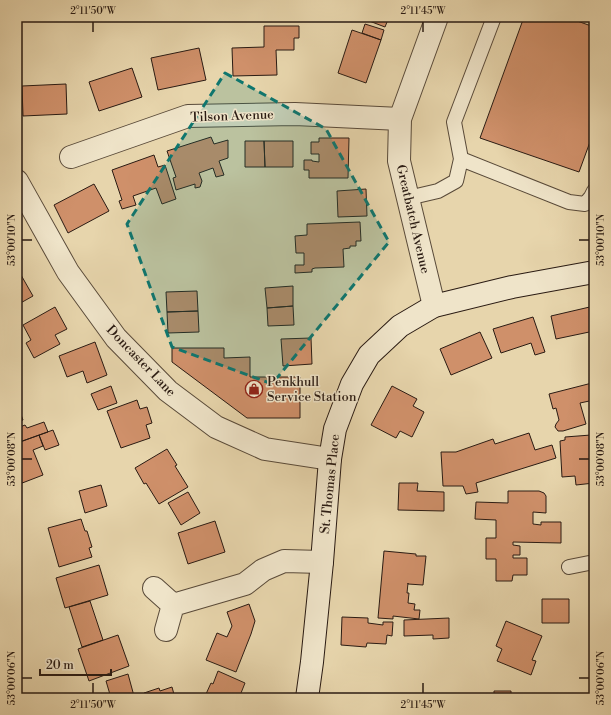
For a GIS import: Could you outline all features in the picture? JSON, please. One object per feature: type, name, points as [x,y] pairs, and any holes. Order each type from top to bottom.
[{"type":"street","name":"Greatbatch Avenue","points":[[434,306],[399,161],[400,119],[437,17]]},
{"type":"street","name":"Tilson Avenue","points":[[71,157],[188,116],[295,114],[400,119]]},
{"type":"street","name":"Doncaster Lane","points":[[17,181],[68,272],[116,338],[168,391],[216,428],[265,449],[330,459]]},
{"type":"street","name":"St. Thomas Place","points":[[306,698],[312,662],[330,459],[335,429],[352,384],[369,355],[400,326],[434,306],[512,287],[594,272]]},
{"type":"street","points":[[173,605],[245,584],[263,570],[284,561],[322,562]]},
{"type":"street","points":[[154,588],[173,605]]},
{"type":"street","points":[[166,630],[173,605]]},
{"type":"lane","points":[[408,198],[438,191],[456,182],[461,159],[454,122],[494,17]]},
{"type":"lane","points":[[461,159],[569,202],[585,204],[594,191]]},
{"type":"lane","points":[[569,567],[594,562]]},
{"type":"highlighted area","points":[[225,73],[326,129],[389,242],[272,384],[172,347],[127,224]]},
{"type":"building","points":[[365,17],[389,17],[385,27],[364,19]]},
{"type":"building","points":[[524,17],[566,17],[594,27],[594,131],[579,172],[480,138]]},
{"type":"building","points":[[365,24],[384,30],[381,40],[362,33]]},
{"type":"building","points":[[264,26],[299,26],[299,38],[294,38],[294,50],[276,50],[277,75],[233,76],[232,48],[264,47]]},
{"type":"building","points":[[352,30],[381,40],[366,83],[338,73]]},
{"type":"building","points":[[199,48],[206,80],[158,90],[151,58]]},
{"type":"building","points":[[132,68],[142,97],[99,111],[89,82]]},
{"type":"building","points":[[66,84],[67,114],[23,116],[22,86]]},
{"type":"building","points":[[211,137],[214,144],[228,140],[228,158],[219,161],[224,175],[216,177],[213,168],[199,173],[202,181],[200,187],[195,188],[195,184],[176,190],[173,178],[176,177],[167,151]]},
{"type":"building","points":[[319,138],[349,138],[348,178],[309,178],[309,170],[304,170],[304,160],[319,162],[319,154],[311,154],[311,142],[319,142]]},
{"type":"building","points":[[245,141],[264,141],[265,167],[245,167]]},
{"type":"building","points":[[264,141],[293,141],[293,167],[265,167]]},
{"type":"building","points":[[154,155],[158,167],[165,165],[176,199],[162,204],[156,188],[133,196],[136,205],[122,209],[119,201],[122,200],[112,170]]},
{"type":"building","points":[[94,184],[109,211],[68,233],[54,205]]},
{"type":"building","points":[[366,189],[367,216],[338,217],[337,191]]},
{"type":"building","points":[[360,222],[361,241],[356,241],[356,246],[350,246],[350,248],[343,249],[344,267],[315,268],[312,269],[312,272],[295,273],[295,265],[304,265],[304,253],[296,253],[295,236],[307,235],[307,224]]},
{"type":"building","points":[[17,268],[33,296],[17,305]]},
{"type":"building","points":[[293,286],[293,306],[267,308],[265,288]]},
{"type":"building","points":[[197,291],[198,311],[167,312],[166,292]]},
{"type":"building","points":[[293,306],[294,325],[268,326],[267,308]]},
{"type":"building","points":[[594,306],[594,331],[556,339],[551,316]]},
{"type":"building","points":[[55,307],[67,329],[55,335],[60,344],[34,358],[26,343],[31,340],[23,325]]},
{"type":"building","points":[[198,311],[199,332],[168,333],[167,312]]},
{"type":"building","points":[[533,317],[545,352],[535,355],[531,343],[501,353],[493,329]]},
{"type":"building","points":[[480,332],[492,358],[451,375],[440,349]]},
{"type":"building","points":[[311,338],[312,364],[283,366],[281,339]]},
{"type":"building","points":[[95,342],[107,375],[87,383],[83,371],[67,377],[59,356]]},
{"type":"building","name":"Penkhull Service Station","points":[[172,348],[224,348],[224,358],[250,357],[250,377],[300,377],[300,418],[247,418],[172,362]]},
{"type":"building","points":[[592,383],[594,400],[580,403],[586,424],[563,431],[558,431],[555,427],[559,420],[556,408],[553,409],[549,394]]},
{"type":"building","points":[[111,386],[117,403],[98,410],[91,394]]},
{"type":"building","points":[[392,386],[417,399],[413,406],[424,412],[412,437],[400,431],[396,438],[371,425]]},
{"type":"building","points":[[137,400],[140,409],[147,407],[152,423],[146,425],[150,438],[121,448],[107,411]]},
{"type":"building","points":[[17,404],[23,420],[18,422],[20,427],[25,425],[27,428],[44,422],[48,432],[17,443]]},
{"type":"building","points":[[53,430],[59,445],[45,450],[39,435]]},
{"type":"building","points":[[529,433],[535,450],[552,445],[556,458],[476,483],[478,492],[466,494],[463,486],[443,486],[441,452],[456,452],[493,439],[495,444]]},
{"type":"building","points":[[39,435],[43,446],[33,450],[43,475],[17,485],[17,443]]},
{"type":"building","points":[[591,435],[594,455],[594,483],[576,485],[575,476],[562,477],[560,441],[565,440],[565,437]]},
{"type":"building","points":[[167,449],[177,465],[175,466],[188,487],[159,504],[146,483],[144,484],[135,468]]},
{"type":"building","points":[[399,483],[418,483],[417,491],[444,492],[444,511],[398,510]]},
{"type":"building","points":[[101,485],[107,506],[85,513],[79,491]]},
{"type":"building","points":[[508,491],[539,491],[544,493],[546,496],[546,513],[533,512],[533,524],[541,525],[541,522],[561,522],[561,543],[513,542],[513,545],[520,546],[520,555],[513,555],[513,558],[527,558],[527,575],[513,575],[512,581],[496,581],[496,559],[486,559],[486,538],[496,538],[496,520],[475,519],[476,502],[508,503]]},
{"type":"building","points":[[188,492],[200,513],[181,525],[168,503]]},
{"type":"building","points":[[81,519],[92,547],[89,548],[92,557],[59,567],[48,528]]},
{"type":"building","points":[[215,521],[225,552],[188,564],[178,533]]},
{"type":"building","points":[[384,551],[426,556],[423,585],[408,583],[407,593],[409,593],[408,603],[415,604],[414,610],[420,610],[419,619],[393,616],[393,619],[378,618]]},
{"type":"building","points":[[99,565],[108,595],[65,608],[56,578]]},
{"type":"building","points":[[542,599],[569,599],[569,623],[542,623]]},
{"type":"building","points":[[90,601],[103,640],[82,647],[69,607]]},
{"type":"building","points":[[249,604],[255,621],[236,672],[206,660],[217,633],[227,637],[232,626],[227,612]]},
{"type":"building","points":[[342,617],[368,618],[368,623],[383,625],[383,622],[393,622],[392,636],[387,635],[386,644],[367,643],[366,647],[341,645]]},
{"type":"building","points":[[449,618],[449,638],[433,639],[433,635],[404,636],[404,620]]},
{"type":"building","points":[[506,621],[542,636],[532,660],[536,661],[531,675],[497,661],[502,649],[496,646]]},
{"type":"building","points":[[118,635],[129,666],[89,681],[78,649]]},
{"type":"building","points":[[218,671],[245,683],[239,698],[207,698],[209,695],[206,694],[211,683],[213,684]]},
{"type":"building","points":[[128,674],[134,696],[129,698],[111,698],[106,681]]},
{"type":"building","points":[[172,687],[175,698],[145,698],[144,693],[159,688],[160,691]]},
{"type":"building","points":[[494,691],[511,691],[511,696],[513,696],[513,698],[471,698],[471,694],[494,695]]},
{"type":"place","name":"Penkhull Service Station","points":[[254,389]]}]
